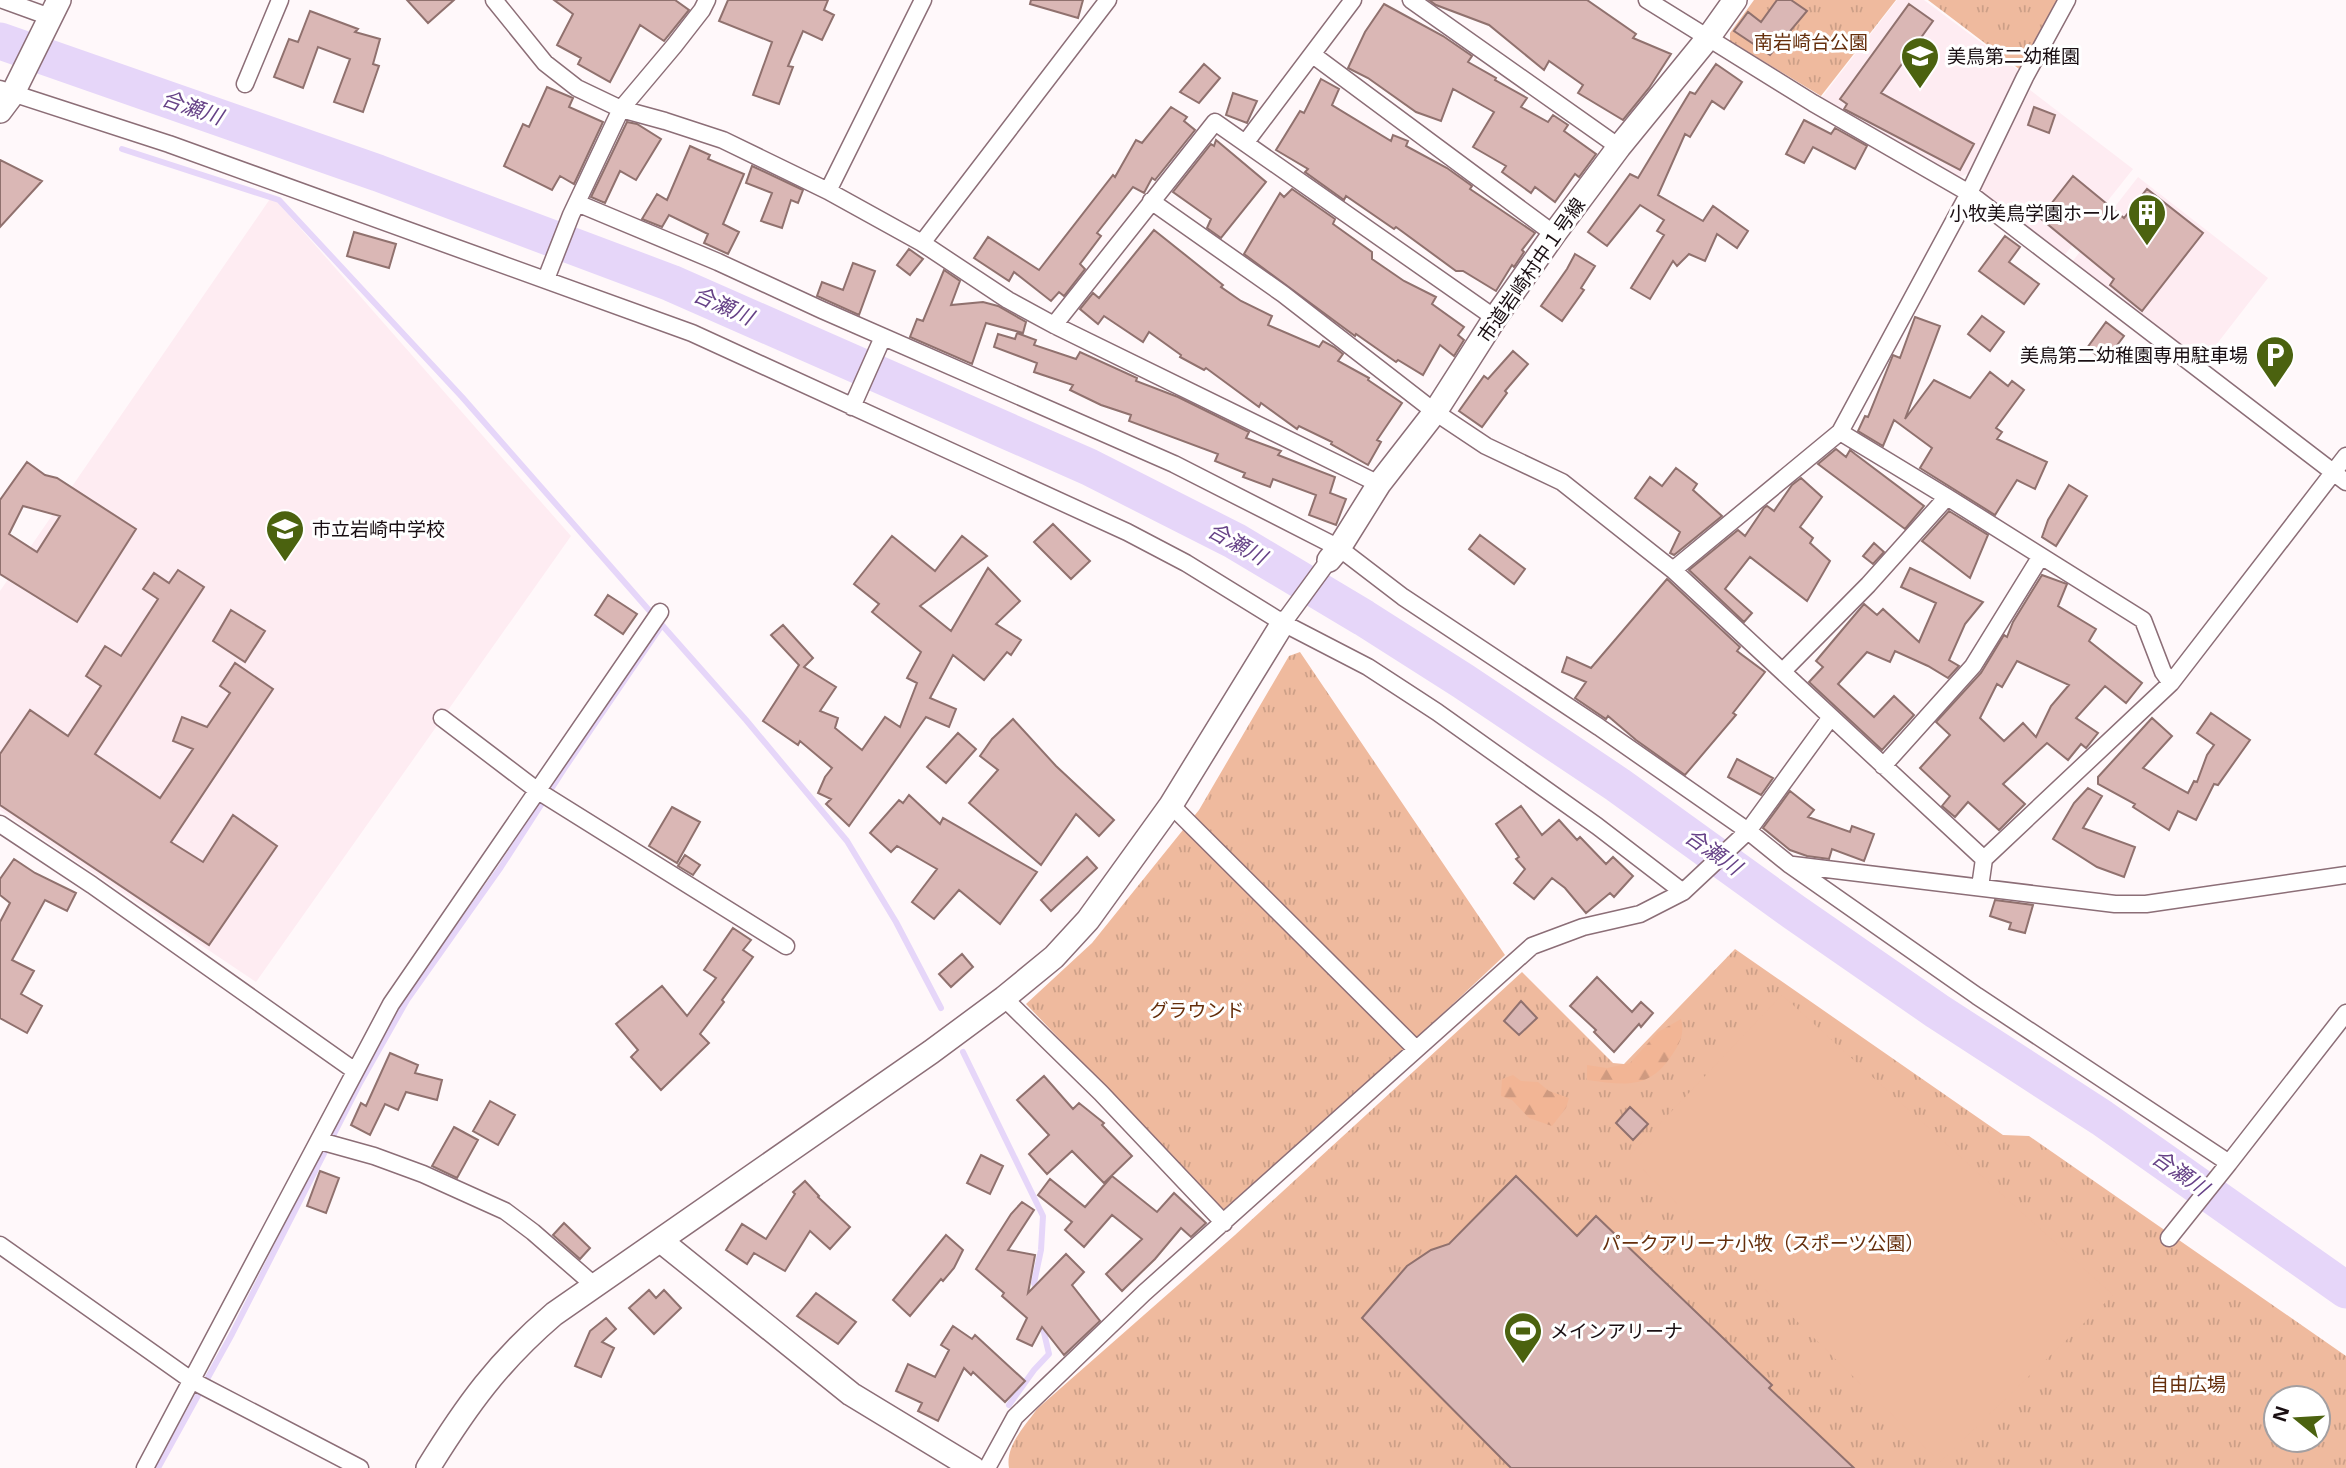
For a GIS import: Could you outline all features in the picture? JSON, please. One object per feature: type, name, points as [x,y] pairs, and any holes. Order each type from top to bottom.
[{"type":"street","points":[[3,0],[55,9],[7,95],[169,144],[275,184],[548,273],[692,332],[1127,532],[1283,623],[1368,667],[1437,712],[1686,889]]},
{"type":"street","points":[[244,84],[280,0]]},
{"type":"street","points":[[494,0],[545,63],[577,88],[621,109],[723,140],[828,191],[922,243],[1008,300],[1054,325],[1380,484]]},
{"type":"street","points":[[548,273],[574,209],[621,109],[674,46],[707,0]]},
{"type":"street","points":[[828,191],[923,0]]},
{"type":"street","points":[[922,243],[1108,0]]},
{"type":"street","points":[[1246,142],[1353,0]]},
{"type":"street","points":[[1411,0],[1619,146]]},
{"type":"street","points":[[1647,0],[1813,103],[1969,192],[2340,477]]},
{"type":"street","name":"市道岩崎村中１号線","points":[[1334,554],[1380,484],[1435,412],[1495,318],[1554,234],[1619,146],[1735,0]]},
{"type":"street","points":[[1673,570],[1840,432],[1969,192],[2025,77],[2067,0]]},
{"type":"street","points":[[1314,55],[1554,234]]},
{"type":"street","points":[[1054,325],[1215,122],[1495,318]]},
{"type":"street","points":[[1151,201],[1283,294],[1435,412],[1486,446],[1562,482],[1673,570],[1984,859]]},
{"type":"street","points":[[574,209],[718,262],[1174,464],[1334,554],[1599,727],[1977,996],[2226,1166]]},
{"type":"street","points":[[852,407],[883,337]]},
{"type":"street","points":[[1840,432],[1948,496],[2143,620],[2163,673],[2171,683]]},
{"type":"street","points":[[1980,887],[1984,859],[2171,683],[2340,477],[2346,456]]},
{"type":"street","points":[[1783,671],[1868,585],[1948,496]]},
{"type":"street","points":[[428,1468],[461,1415],[494,1371],[523,1340],[554,1314],[931,1052],[1054,957],[1088,920],[1171,805],[1283,623],[1334,554]]},
{"type":"street","points":[[1883,766],[1973,666],[2041,556]]},
{"type":"street","points":[[145,1468],[391,1004],[541,793],[660,612]]},
{"type":"street","points":[[987,1468],[1016,1417],[1144,1293],[1532,946],[1583,927],[1640,914],[1686,889],[1748,831],[1831,717]]},
{"type":"street","points":[[442,718],[541,793],[786,946]]},
{"type":"street","points":[[1171,805],[1416,1049]]},
{"type":"street","points":[[0,824],[92,885],[355,1071]]},
{"type":"street","points":[[1790,864],[2115,904],[2146,904],[2346,875]]},
{"type":"street","points":[[1004,998],[1101,1093],[1224,1223]]},
{"type":"street","points":[[2169,1238],[2346,1013]]},
{"type":"street","points":[[320,1141],[374,1156],[423,1174],[505,1211],[594,1286]]},
{"type":"street","points":[[661,1241],[851,1394],[973,1468]]},
{"type":"street","points":[[0,1245],[191,1380],[360,1468]]},
{"type":"shaded area","name":"美鳥第二幼稚園","points":[[1897,0],[1924,0],[2022,73],[1969,173],[1960,177],[1822,97]]},
{"type":"shaded area","name":"美鳥第二幼稚園","points":[[2030,90],[2133,169],[2064,256],[1979,190]]},
{"type":"shaded area","points":[[2138,177],[2268,278],[2202,363],[2072,262]]},
{"type":"shaded area","name":"市立岩崎中学校","points":[[272,196],[571,536],[256,982],[0,810],[0,591]]},
{"type":"green space","name":"南岩崎台公園","points":[[1754,0],[1896,0],[1821,96],[1730,41],[1730,33]]},
{"type":"green space","points":[[1928,0],[2061,0],[2023,72]]},
{"type":"green space","name":"グラウンド","points":[[1300,652],[1505,955],[1224,1211],[1026,1004],[1092,943],[1199,810],[1289,656]]},
{"type":"green space","name":"パークアリーナ小牧（スポーツ公園）","points":[[1735,949],[2003,1135],[2029,1136],[2346,1356],[2346,1468],[1009,1468],[1013,1444],[1037,1409],[1235,1235],[1522,972],[1613,1063],[1624,1064]]},
{"type":"green space","points":[[1782,995],[2113,1295],[1940,1462],[1629,1156]]},
{"type":"green space","points":[[1681,1019],[1682,1033],[1677,1047],[1663,1066],[1645,1080],[1625,1084],[1587,1080],[1587,1065],[1607,1068],[1630,1063],[1658,1032]]},
{"type":"green space","points":[[1513,1075],[1521,1081],[1538,1082],[1549,1091],[1569,1098],[1566,1108],[1552,1126],[1529,1118],[1512,1100],[1501,1096],[1502,1079]]},
{"type":"building","points":[[407,0],[454,0],[428,23]]},
{"type":"building","points":[[554,0],[675,0],[689,10],[664,41],[640,25],[610,82],[578,64],[581,58],[557,45],[573,14]]},
{"type":"building","points":[[728,0],[828,0],[824,10],[834,15],[822,40],[803,31],[788,66],[793,67],[779,104],[753,95],[772,42],[719,21]]},
{"type":"building","points":[[1031,0],[1083,0],[1078,18],[1030,4]]},
{"type":"building","points":[[1429,0],[1587,0],[1636,34],[1633,38],[1671,54],[1649,88],[1623,120],[1578,93],[1583,85],[1549,61],[1544,70],[1489,25]]},
{"type":"building","points":[[1777,0],[1791,0],[1807,11],[1770,55],[1734,31],[1748,12],[1761,22]]},
{"type":"building","points":[[1384,4],[1443,36],[1472,56],[1468,62],[1527,98],[1521,107],[1548,122],[1553,115],[1568,125],[1564,131],[1596,154],[1579,177],[1575,174],[1555,202],[1535,187],[1531,193],[1502,172],[1506,166],[1473,147],[1494,112],[1453,89],[1441,121],[1416,112],[1368,78],[1348,68],[1365,32]]},
{"type":"building","points":[[1909,4],[1933,21],[1881,93],[1974,144],[1960,170],[1844,109],[1847,104],[1840,99]]},
{"type":"building","points":[[310,11],[358,29],[355,32],[380,39],[373,64],[379,66],[363,112],[334,102],[350,59],[318,47],[303,88],[274,77],[289,39],[298,42]]},
{"type":"building","points":[[1204,64],[1220,78],[1199,103],[1180,92]]},
{"type":"building","points":[[1716,64],[1742,82],[1724,109],[1712,101],[1690,137],[1685,134],[1658,195],[1703,221],[1713,206],[1748,231],[1737,248],[1717,234],[1705,261],[1689,254],[1677,266],[1673,261],[1650,299],[1631,288],[1664,235],[1657,231],[1664,220],[1640,205],[1607,246],[1588,232],[1630,174],[1638,178],[1690,92],[1695,94]]},
{"type":"building","points":[[1321,79],[1339,89],[1332,105],[1391,141],[1393,135],[1408,141],[1406,146],[1447,168],[1472,186],[1470,189],[1535,233],[1496,291],[1463,271],[1456,271],[1396,227],[1394,229],[1346,196],[1344,200],[1305,172],[1308,169],[1276,150],[1300,111],[1304,113]]},
{"type":"building","points":[[547,87],[573,98],[569,107],[603,122],[574,184],[560,176],[552,190],[504,166],[523,124],[529,127]]},
{"type":"building","points":[[1233,93],[1257,101],[1247,123],[1226,115]]},
{"type":"building","points":[[1171,107],[1187,117],[1184,121],[1195,130],[1155,180],[1152,178],[1144,193],[1133,187],[1097,233],[1101,236],[1080,264],[1085,269],[1064,296],[1059,292],[1051,301],[1014,272],[1009,281],[974,258],[988,237],[1039,270],[1113,175],[1115,177],[1136,140],[1142,143]]},
{"type":"building","points":[[2034,107],[2055,115],[2049,133],[2028,125]]},
{"type":"building","points":[[1804,120],[1831,134],[1835,128],[1867,146],[1855,169],[1813,147],[1804,163],[1786,154]]},
{"type":"building","points":[[627,122],[637,124],[661,139],[636,180],[620,171],[605,203],[591,197]]},
{"type":"building","points":[[1216,140],[1266,182],[1221,238],[1207,228],[1211,219],[1173,192],[1211,144],[1214,146]]},
{"type":"building","points":[[690,146],[710,155],[708,159],[744,174],[723,224],[739,232],[728,254],[704,243],[708,234],[669,215],[662,227],[642,219],[657,194],[667,200]]},
{"type":"building","points":[[0,160],[42,181],[0,227]]},
{"type":"building","points":[[752,166],[803,190],[798,203],[791,200],[782,228],[761,221],[772,193],[746,183]]},
{"type":"building","name":"小牧美鳥学園ホール","points":[[2073,176],[2124,218],[2147,189],[2203,233],[2142,311],[2110,285],[2114,279],[2040,218]]},
{"type":"building","points":[[1292,189],[1335,219],[1333,224],[1372,252],[1372,259],[1404,281],[1436,297],[1432,304],[1464,327],[1458,335],[1464,340],[1454,356],[1440,345],[1423,375],[1398,360],[1396,362],[1356,334],[1355,336],[1244,254],[1280,193],[1284,197]]},
{"type":"building","points":[[1154,230],[1223,285],[1221,287],[1241,301],[1272,316],[1268,325],[1319,347],[1323,341],[1334,347],[1343,354],[1338,361],[1369,378],[1368,380],[1402,403],[1377,440],[1381,442],[1368,465],[1331,444],[1332,442],[1299,426],[1297,429],[1261,403],[1259,407],[1206,368],[1204,370],[1180,357],[1181,355],[1149,332],[1143,342],[1104,316],[1098,324],[1080,309],[1093,293],[1099,298]]},
{"type":"building","points":[[354,232],[396,244],[389,268],[347,256]]},
{"type":"building","points":[[2005,236],[2020,247],[2009,262],[2039,284],[2024,304],[1979,271]]},
{"type":"building","points":[[909,249],[923,259],[910,275],[897,265]]},
{"type":"building","points":[[1575,254],[1595,266],[1581,288],[1584,290],[1562,321],[1541,306]]},
{"type":"building","points":[[853,263],[875,271],[859,315],[817,296],[822,282],[843,290]]},
{"type":"building","points":[[944,270],[960,281],[951,305],[983,302],[998,306],[1026,322],[1023,333],[986,323],[972,364],[910,337],[917,319],[923,321]]},
{"type":"building","points":[[1982,316],[2004,332],[1990,351],[1968,334]]},
{"type":"building","points":[[1915,317],[1940,326],[1905,419],[1934,380],[1970,398],[1990,372],[2008,386],[2012,381],[2024,390],[1996,428],[2002,432],[1997,439],[2047,462],[2035,489],[2017,480],[1995,515],[1920,468],[1932,448],[1894,420],[1883,446],[1858,431],[1865,416],[1868,417],[1893,355],[1900,358]]},
{"type":"building","points":[[2106,322],[2124,336],[2105,361],[2087,348]]},
{"type":"building","points":[[1017,333],[1036,340],[1034,345],[1076,359],[1080,352],[1137,378],[1136,381],[1178,397],[1249,432],[1246,438],[1281,451],[1278,455],[1335,477],[1330,493],[1346,499],[1336,525],[1309,515],[1316,495],[1273,479],[1270,487],[1243,477],[1245,473],[1215,461],[1218,454],[1129,421],[1131,415],[1101,405],[1070,390],[1073,385],[1034,372],[1037,363],[994,347],[998,334],[1015,339]]},
{"type":"building","points":[[1513,351],[1528,364],[1505,391],[1507,393],[1482,427],[1459,411],[1484,376],[1488,379]]},
{"type":"building","points":[[1836,449],[1846,457],[1850,450],[1924,506],[1905,529],[1818,464]]},
{"type":"building","points":[[27,462],[136,529],[77,622],[0,574],[0,500]],"holes":[[[23,506],[60,516],[37,552],[9,534]]]},
{"type":"building","points":[[1676,468],[1697,484],[1693,490],[1722,516],[1674,555],[1670,553],[1680,532],[1635,498],[1650,477],[1662,486]]},
{"type":"building","points":[[1801,478],[1822,497],[1800,527],[1813,538],[1810,543],[1830,561],[1807,601],[1750,557],[1725,589],[1752,613],[1744,622],[1689,570],[1738,530],[1745,536],[1764,508],[1767,506],[1774,511],[1792,485]]},
{"type":"building","points":[[2069,485],[2087,496],[2056,546],[2042,537],[2048,520]]},
{"type":"building","points":[[1949,511],[1988,535],[1970,578],[1922,541]]},
{"type":"building","points":[[1053,524],[1090,561],[1071,579],[1034,542]]},
{"type":"building","points":[[1480,535],[1525,569],[1514,584],[1469,549]]},
{"type":"building","points":[[892,536],[935,571],[962,536],[987,556],[920,606],[951,631],[988,568],[1020,601],[996,624],[1021,640],[1011,655],[1007,652],[984,680],[953,655],[930,698],[956,709],[949,727],[926,717],[849,826],[826,804],[831,799],[818,793],[832,768],[800,741],[798,745],[763,721],[799,665],[771,635],[783,625],[813,658],[804,667],[836,687],[820,711],[838,718],[835,728],[862,750],[885,717],[900,727],[917,683],[907,678],[921,652],[872,612],[879,604],[854,584]]},
{"type":"building","points":[[1874,543],[1884,552],[1873,564],[1863,556]]},
{"type":"building","points":[[1910,568],[1983,602],[1965,624],[1949,660],[1959,666],[1948,678],[1895,651],[1890,662],[1867,652],[1838,684],[1874,717],[1894,696],[1914,715],[1882,750],[1809,682],[1823,667],[1816,661],[1864,604],[1877,615],[1883,609],[1919,642],[1936,603],[1901,587]]},
{"type":"building","points":[[178,570],[204,587],[95,754],[160,798],[193,749],[173,741],[182,717],[207,727],[230,693],[220,686],[235,663],[273,689],[171,842],[203,862],[233,815],[277,846],[209,945],[0,805],[0,754],[30,710],[68,736],[101,686],[86,676],[105,646],[121,656],[158,599],[143,589],[154,573],[169,583]]},
{"type":"building","points":[[2042,575],[2067,584],[2058,606],[2096,629],[2089,641],[2142,683],[2126,703],[2105,686],[2076,718],[2098,733],[2086,748],[2081,744],[2068,760],[2047,743],[2003,784],[2025,804],[1999,830],[1968,802],[1955,817],[1942,806],[1950,796],[1920,768],[1950,735],[1936,722],[1981,673],[2004,635],[2007,637],[2013,622]],"holes":[[[2017,661],[2069,685],[2051,706],[2036,737],[2023,723],[2004,741],[1980,718],[1997,684],[2002,687]]]},
{"type":"building","points":[[1667,579],[1740,647],[1737,651],[1765,672],[1733,713],[1736,715],[1685,775],[1608,716],[1606,719],[1575,698],[1586,682],[1562,672],[1567,657],[1591,668]]},
{"type":"building","points":[[608,595],[637,614],[623,634],[595,615]]},
{"type":"building","points":[[231,610],[265,631],[245,662],[213,641]]},
{"type":"building","points":[[2211,713],[2250,740],[2218,785],[2214,784],[2196,820],[2178,811],[2169,830],[2133,807],[2135,804],[2098,784],[2098,777],[2152,718],[2172,736],[2143,768],[2188,793],[2194,781],[2197,782],[2207,755],[2214,745],[2197,733]]},
{"type":"building","points":[[1013,719],[1056,766],[1114,820],[1099,836],[1076,814],[1041,865],[969,803],[998,770],[980,756],[992,739]]},
{"type":"building","points":[[958,733],[976,749],[946,783],[927,767]]},
{"type":"building","points":[[1737,759],[1773,778],[1761,795],[1728,777]]},
{"type":"building","points":[[2088,788],[2102,796],[2083,828],[2135,847],[2124,877],[2097,867],[2053,839],[2074,803]]},
{"type":"building","points":[[1790,791],[1814,810],[1808,817],[1850,832],[1852,826],[1874,834],[1864,861],[1832,849],[1829,859],[1807,856],[1790,850],[1763,828]]},
{"type":"building","points":[[909,795],[940,824],[943,818],[1037,872],[1000,924],[959,890],[934,919],[912,902],[937,869],[897,846],[891,852],[870,833],[899,800],[903,803]]},
{"type":"building","points":[[1521,806],[1542,835],[1559,820],[1577,840],[1580,837],[1606,864],[1613,857],[1633,876],[1614,897],[1610,893],[1586,913],[1565,888],[1552,878],[1534,899],[1514,883],[1525,869],[1516,859],[1519,857],[1496,824]]},
{"type":"building","points":[[672,807],[700,822],[677,863],[649,846]]},
{"type":"building","points":[[685,855],[700,865],[693,875],[678,866]]},
{"type":"building","points":[[1087,857],[1097,868],[1051,911],[1041,900]]},
{"type":"building","points":[[14,859],[35,873],[76,893],[67,911],[45,900],[12,960],[34,971],[21,994],[42,1006],[27,1033],[0,1018],[0,922],[10,903],[0,895],[0,879]]},
{"type":"building","points":[[1995,900],[2033,905],[2025,933],[2009,929],[2011,923],[1990,916]]},
{"type":"building","points":[[733,928],[751,940],[743,950],[753,957],[700,1034],[709,1043],[661,1090],[631,1057],[638,1050],[616,1024],[662,986],[687,1016],[716,978],[704,970]]},
{"type":"building","points":[[962,954],[973,967],[951,987],[939,974]]},
{"type":"building","points":[[1597,977],[1632,1012],[1641,1002],[1653,1013],[1641,1027],[1639,1024],[1614,1052],[1594,1032],[1596,1030],[1570,1006]]},
{"type":"building","points":[[1521,1001],[1537,1018],[1519,1035],[1504,1021]]},
{"type":"building","points":[[390,1053],[418,1065],[415,1073],[442,1080],[437,1100],[406,1092],[398,1110],[385,1104],[370,1135],[351,1125],[361,1103],[366,1106]]},
{"type":"building","points":[[1044,1076],[1073,1109],[1079,1103],[1104,1123],[1102,1125],[1132,1156],[1104,1183],[1072,1151],[1047,1174],[1029,1154],[1049,1135],[1017,1100]]},
{"type":"building","points":[[490,1101],[515,1115],[498,1145],[473,1131]]},
{"type":"building","points":[[1630,1107],[1648,1124],[1633,1140],[1616,1123]]},
{"type":"building","points":[[454,1127],[478,1140],[457,1178],[432,1166]]},
{"type":"building","points":[[981,1155],[1003,1166],[990,1194],[967,1183]]},
{"type":"building","points":[[320,1171],[339,1178],[326,1213],[307,1206]]},
{"type":"building","points":[[1112,1176],[1157,1212],[1174,1193],[1206,1223],[1191,1237],[1181,1228],[1155,1259],[1122,1291],[1106,1274],[1142,1239],[1112,1215],[1084,1247],[1065,1230],[1072,1222],[1038,1195],[1050,1179],[1085,1207]]},
{"type":"building","points":[[1516,1176],[1577,1236],[1596,1216],[1772,1385],[1769,1388],[1854,1468],[1511,1468],[1362,1318],[1407,1266],[1431,1250],[1449,1244]]},
{"type":"building","points":[[805,1181],[850,1227],[830,1249],[810,1231],[785,1271],[754,1253],[747,1264],[726,1250],[742,1224],[766,1239],[795,1194],[793,1192]]},
{"type":"building","points":[[1022,1202],[1034,1210],[1008,1250],[1035,1255],[1028,1293],[1066,1254],[1084,1272],[1072,1285],[1100,1321],[1064,1355],[1042,1327],[1032,1346],[1017,1339],[1027,1318],[976,1269],[1011,1214]]},
{"type":"building","points":[[564,1223],[590,1248],[580,1259],[553,1235]]},
{"type":"building","points":[[946,1235],[963,1250],[954,1268],[943,1281],[941,1279],[910,1316],[893,1300]]},
{"type":"building","points":[[649,1290],[656,1298],[664,1290],[681,1308],[654,1334],[629,1308]]},
{"type":"building","points":[[816,1293],[856,1322],[838,1344],[797,1316]]},
{"type":"building","points":[[606,1318],[616,1329],[602,1342],[614,1348],[601,1377],[575,1366],[590,1331]]},
{"type":"building","points":[[953,1326],[972,1339],[975,1335],[1025,1381],[1005,1402],[973,1372],[971,1375],[964,1368],[938,1421],[918,1411],[922,1403],[896,1391],[908,1364],[935,1377],[949,1350],[941,1345]]},
{"type":"waterway","name":"合瀬川","points":[[0,41],[378,173],[671,283],[1089,467],[1235,541],[1463,681],[1618,785],[1794,912],[1937,1011],[2102,1118],[2346,1290]]},
{"type":"waterway","points":[[122,149],[279,200],[462,397],[662,625],[501,867],[407,1000],[360,1083],[232,1334],[158,1468]]},
{"type":"waterway","points":[[662,625],[847,841],[896,922],[941,1008]]},
{"type":"waterway","points":[[963,1052],[1043,1216],[1041,1250],[1034,1283],[1038,1292]]},
{"type":"waterway","points":[[1009,1405],[1049,1354],[1042,1324]]},
{"type":"place","name":"美鳥第二幼稚園","points":[[1920,90]]},
{"type":"place","name":"小牧美鳥学園ホール","points":[[2147,247]]},
{"type":"place","name":"美鳥第二幼稚園専用駐車場","points":[[2275,389]]},
{"type":"place","name":"市立岩崎中学校","points":[[285,563]]},
{"type":"place","name":"メインアリーナ","points":[[1523,1365]]},
{"type":"park label","name":"自由広場","points":[[2188,1384]]}]
